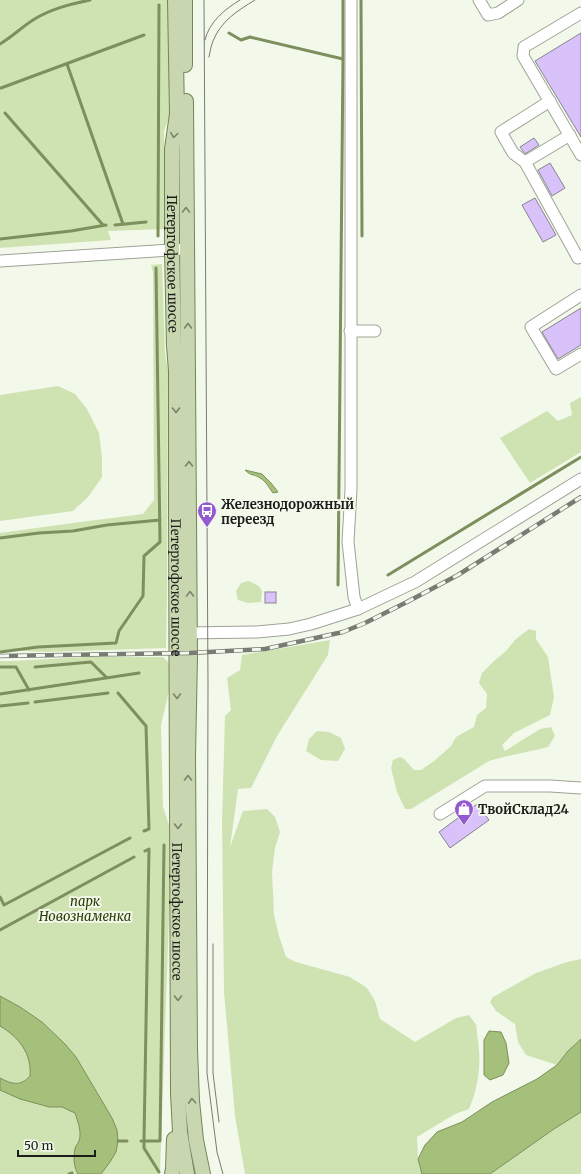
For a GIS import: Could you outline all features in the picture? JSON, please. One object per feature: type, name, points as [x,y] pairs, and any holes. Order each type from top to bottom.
[{"type":"main road","name":"Петергофское шоссе","points":[[175,0],[176,114],[172,149],[189,372],[178,1093],[184,1172]]},
{"type":"main road","name":"Петергофское шоссе","points":[[179,249],[185,0]]},
{"type":"main road","name":"Петергофское шоссе","points":[[184,633],[190,684],[188,756],[190,1049],[192,1101],[196,1140],[203,1174]]},
{"type":"main road","points":[[172,1174],[174,1107],[178,1093]]},
{"type":"main road","points":[[184,1172],[196,1140]]},
{"type":"street","points":[[351,0],[351,489],[348,542],[354,597],[358,609]]},
{"type":"street","points":[[479,0],[488,15],[498,13],[518,0]]},
{"type":"street","points":[[581,13],[524,47],[523,56],[581,155]]},
{"type":"street","points":[[550,101],[501,132],[513,153],[525,162],[578,258],[581,256]]},
{"type":"street","points":[[525,162],[570,135]]},
{"type":"street","points":[[0,261],[179,249]]},
{"type":"street","points":[[581,295],[531,327],[556,369],[581,354]]},
{"type":"street","points":[[350,331],[375,331]]},
{"type":"street","points":[[184,633],[244,632],[290,629],[358,609],[415,582],[581,479]]},
{"type":"street","points":[[440,814],[485,786],[550,786],[581,788]]},
{"type":"green space","points":[[0,0],[170,0],[172,109],[164,131],[164,229],[108,231],[111,240],[0,248]]},
{"type":"green space","points":[[162,264],[165,353],[168,371],[166,648],[46,652],[0,650],[0,533],[143,514],[154,500],[153,272],[151,265]]},
{"type":"green space","points":[[58,386],[75,394],[87,409],[99,433],[102,458],[102,477],[88,497],[73,511],[0,521],[0,395]]},
{"type":"green space","points":[[581,397],[581,452],[530,483],[500,438],[547,411],[558,421],[572,415],[570,403]]},
{"type":"green space","points":[[249,581],[259,586],[262,591],[261,602],[248,603],[238,600],[236,591],[241,583]]},
{"type":"green space","points":[[529,629],[536,631],[536,639],[548,657],[554,697],[550,715],[514,733],[502,745],[505,751],[540,729],[551,727],[555,736],[548,747],[489,761],[411,809],[405,809],[397,792],[391,768],[393,760],[400,757],[404,759],[414,770],[421,770],[451,746],[456,737],[474,727],[477,715],[486,708],[487,694],[479,683],[482,673],[506,651],[516,639]]},
{"type":"green space","points":[[330,640],[328,655],[277,736],[251,788],[238,789],[230,847],[243,811],[267,809],[275,817],[280,832],[275,848],[272,872],[274,915],[286,957],[296,962],[350,977],[367,988],[375,1001],[380,1019],[415,1042],[456,1018],[469,1015],[475,1023],[477,1027],[479,1044],[479,1073],[469,1109],[455,1114],[417,1137],[418,1159],[422,1174],[245,1174],[235,1116],[224,992],[222,822],[225,716],[231,710],[227,678],[240,670],[242,655]]},
{"type":"green space","name":"парк Новознаменка","points":[[87,657],[163,657],[169,663],[169,691],[161,725],[163,807],[169,825],[170,887],[160,1173],[0,1174],[0,661]]},
{"type":"green space","points":[[317,731],[329,732],[341,738],[345,749],[338,761],[321,760],[306,751],[309,739]]},
{"type":"green space","points":[[581,959],[581,1039],[568,1051],[557,1065],[526,1055],[518,1042],[515,1024],[496,1011],[490,1002],[493,997],[536,973],[567,962]]},
{"type":"green space","points":[[581,1112],[581,1174],[490,1174],[554,1129]]},
{"type":"shaded area","points":[[245,470],[262,474],[278,492],[273,493],[262,479],[249,474]]},
{"type":"shaded area","points":[[0,996],[42,1022],[65,1044],[76,1057],[112,1118],[117,1130],[118,1141],[116,1152],[101,1174],[78,1174],[77,1172],[74,1155],[80,1134],[75,1113],[62,1107],[49,1107],[20,1099],[0,1090],[0,1078],[12,1083],[23,1082],[30,1076],[30,1068],[29,1060],[23,1047],[13,1035],[0,1026]]},
{"type":"shaded area","points":[[489,1031],[501,1032],[506,1043],[509,1063],[503,1075],[490,1080],[484,1075],[484,1040]]},
{"type":"shaded area","points":[[581,1039],[581,1112],[490,1174],[422,1174],[418,1159],[425,1145],[437,1132],[462,1122],[492,1102],[537,1079],[557,1065],[568,1051]]},
{"type":"building","points":[[581,33],[581,137],[535,61]]},
{"type":"building","points":[[534,138],[539,145],[525,154],[520,147]]},
{"type":"building","points":[[550,163],[565,188],[552,196],[538,170]]},
{"type":"building","points":[[535,198],[556,235],[543,242],[522,205]]},
{"type":"building","points":[[581,308],[581,345],[558,359],[542,332]]},
{"type":"building","points":[[265,592],[276,592],[276,603],[265,603]]},
{"type":"building","name":"ТвойСклад24","points":[[477,804],[489,820],[450,848],[439,832]]},
{"type":"waterway","points":[[0,44],[29,23],[46,13],[61,7],[90,0]]},
{"type":"waterway","points":[[343,0],[343,59]]},
{"type":"waterway","points":[[361,0],[362,236]]},
{"type":"waterway","points":[[158,236],[159,5]]},
{"type":"waterway","points":[[229,33],[241,40],[250,37],[343,59],[338,585]]},
{"type":"waterway","points":[[1,88],[144,35]]},
{"type":"waterway","points":[[67,64],[123,224]]},
{"type":"waterway","points":[[5,113],[103,225]]},
{"type":"waterway","points":[[115,225],[146,222]]},
{"type":"waterway","points":[[0,239],[71,231],[106,225]]},
{"type":"waterway","points":[[0,652],[38,647],[116,643],[119,631],[143,596],[144,556],[160,542],[156,268]]},
{"type":"waterway","points":[[388,575],[581,457]]},
{"type":"waterway","points":[[0,538],[39,533],[73,531],[107,525],[160,520]]},
{"type":"waterway","points":[[35,667],[91,662],[106,677]]},
{"type":"waterway","points":[[0,667],[16,667],[29,690]]},
{"type":"waterway","points":[[0,694],[139,673]]},
{"type":"waterway","points":[[35,702],[108,693]]},
{"type":"waterway","points":[[118,693],[146,726],[149,829],[144,831]]},
{"type":"waterway","points":[[0,706],[28,703]]},
{"type":"waterway","points":[[0,897],[4,905],[130,838]]},
{"type":"waterway","points":[[141,1141],[160,1141],[164,845]]},
{"type":"waterway","points":[[145,851],[149,849],[144,1148],[159,1172]]},
{"type":"waterway","points":[[0,930],[134,857]]},
{"type":"waterway","points":[[118,1141],[127,1141]]},
{"type":"tram line","points":[[204,0],[208,684],[207,1073],[217,1152],[223,1174]]},
{"type":"tram line","points":[[205,40],[210,27],[218,17],[240,0]]},
{"type":"tram line","points":[[209,57],[213,41],[220,28],[230,17],[255,0]]},
{"type":"tram line","points":[[213,944],[213,1073],[219,1122]]},
{"type":"railway","points":[[0,656],[190,653],[265,649],[343,632],[365,623],[458,575],[581,497]]},
{"type":"place","name":"Железнодорожный переезд","points":[[207,528]]},
{"type":"place","name":"ТвойСклад24","points":[[464,826]]}]
